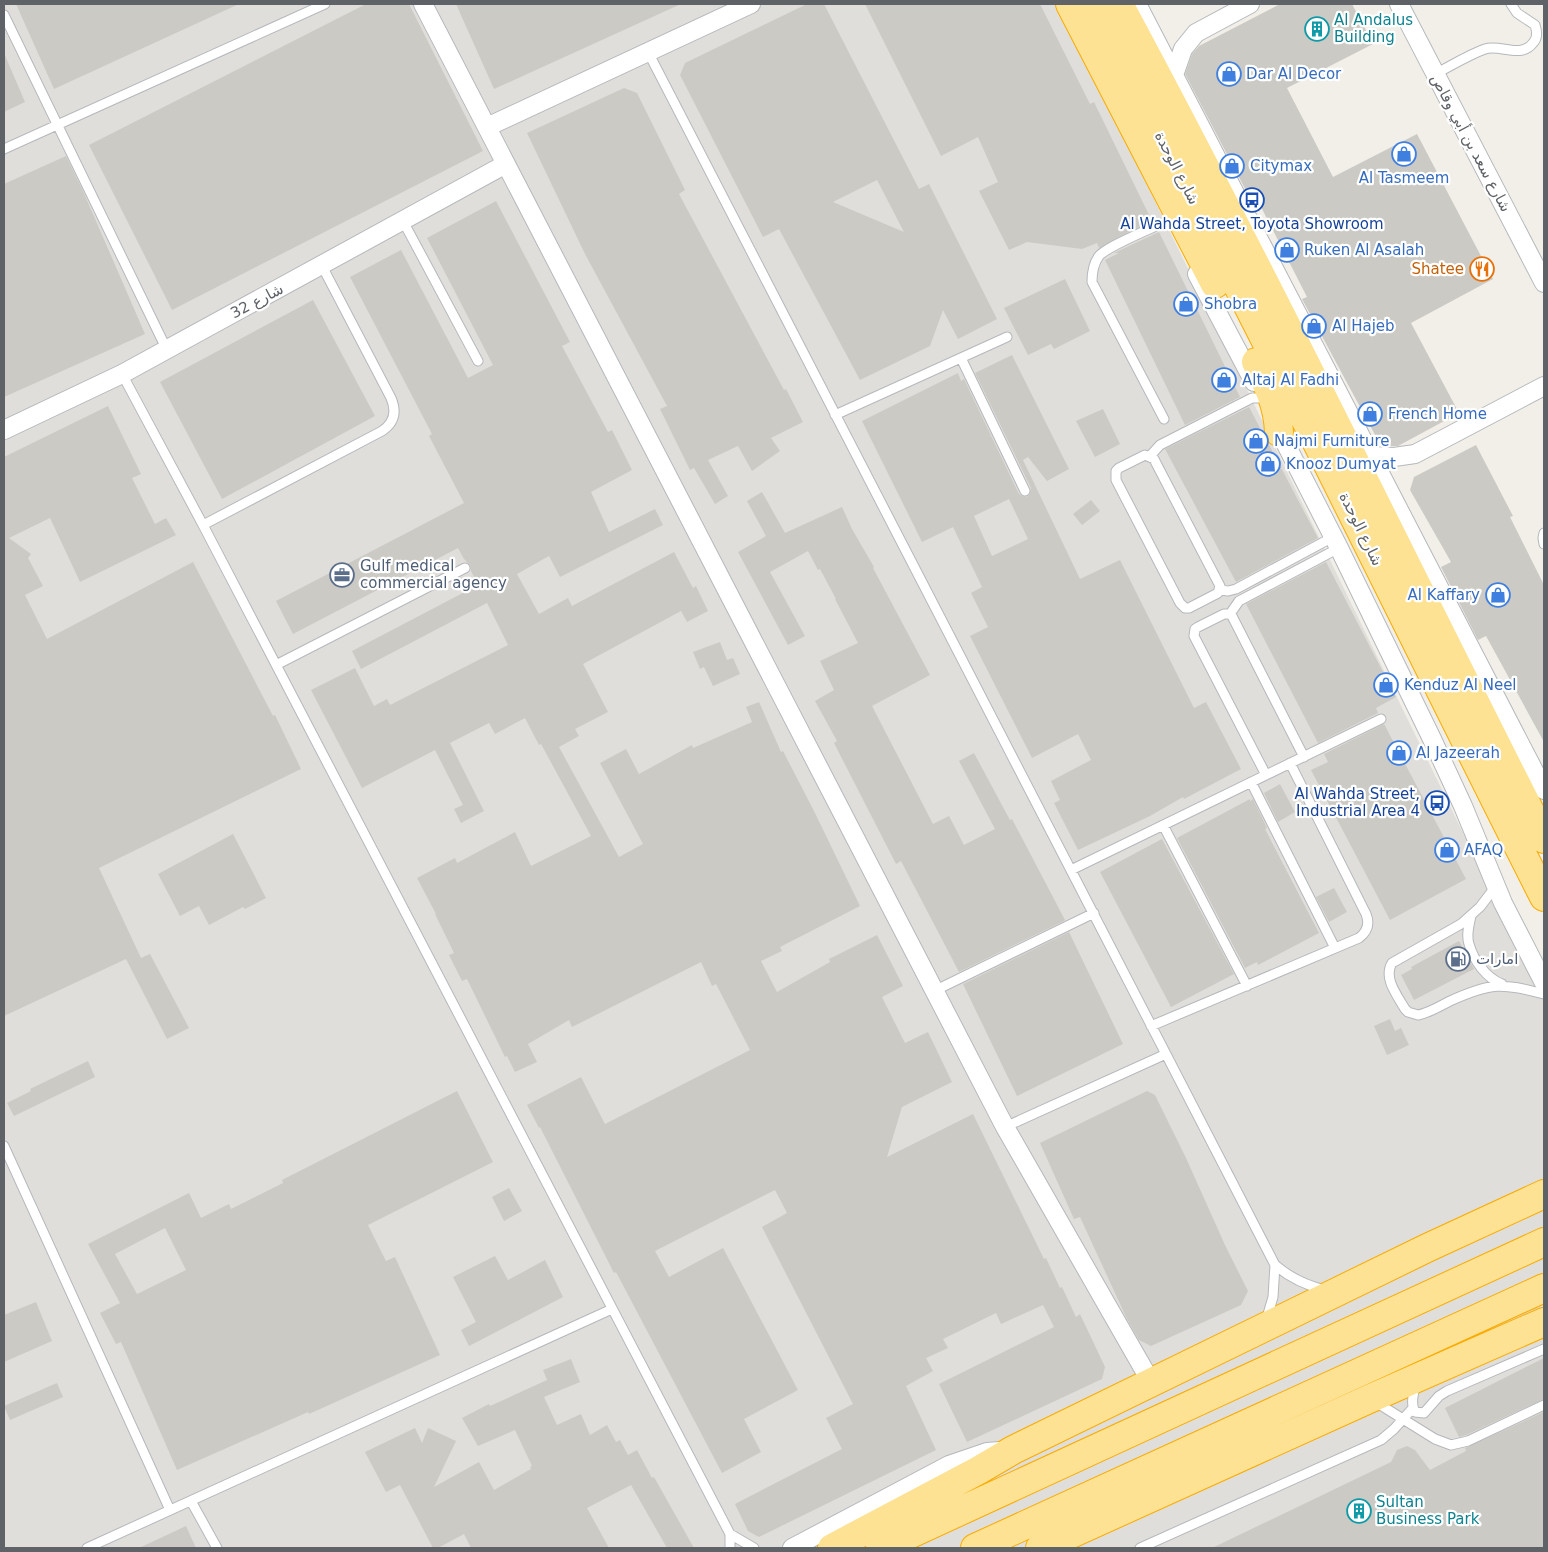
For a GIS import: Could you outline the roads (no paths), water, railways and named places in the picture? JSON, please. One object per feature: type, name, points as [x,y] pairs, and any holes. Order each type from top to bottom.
[{"type":"highway","points":[[1070,4],[1267,383],[1276,407],[1279,432]]},
{"type":"highway","name":"شارع الوحدة","points":[[1090,4],[1301,408],[1503,787],[1544,839]]},
{"type":"highway","name":"شارع الوحدة","points":[[1119,4],[1328,406],[1503,787],[1544,897]]},
{"type":"highway","points":[[1506,1211],[1544,1178]]},
{"type":"highway","points":[[832,1548],[1013,1450],[1544,1194]]},
{"type":"highway","points":[[880,1548],[1544,1242]]},
{"type":"highway","points":[[975,1548],[1544,1288]]},
{"type":"highway","points":[[1040,1548],[1419,1376],[1544,1322]]},
{"type":"street","points":[[423,4],[1005,1127],[1152,1382]]},
{"type":"street","points":[[487,127],[750,4]]},
{"type":"street","points":[[1056,4],[1336,542],[1448,772],[1496,886],[1544,982]]},
{"type":"street","points":[[1137,4],[1544,790]]},
{"type":"street","points":[[1174,75],[1184,48],[1196,33],[1250,4]]},
{"type":"street","name":"شارع سعد بن أبي وقاص","points":[[1399,4],[1544,283]]},
{"type":"street","name":"شارع 32","points":[[4,430],[122,374],[506,164]]},
{"type":"street","points":[[1372,456],[1394,457],[1415,454],[1544,386]]},
{"type":"street","points":[[792,1548],[950,1465],[987,1452],[1013,1450]]},
{"type":"street","points":[[1072,1548],[1141,1516],[1156,1504],[1167,1489]]},
{"type":"lane","points":[[4,149],[325,4]]},
{"type":"lane","points":[[1435,74],[1484,49],[1497,48],[1516,51],[1533,45],[1537,35],[1535,25],[1517,13],[1511,4]]},
{"type":"lane","points":[[4,15],[167,350]]},
{"type":"lane","points":[[648,52],[1275,1264],[1286,1274],[1298,1281],[1326,1290],[1340,1291]]},
{"type":"lane","points":[[1164,420],[1092,282],[1092,273],[1094,264],[1104,251],[1169,220]]},
{"type":"lane","points":[[403,221],[478,361]]},
{"type":"lane","points":[[203,524],[382,431],[388,427],[392,420],[395,413],[391,398],[322,266]]},
{"type":"lane","points":[[835,414],[1007,337]]},
{"type":"lane","points":[[961,358],[1025,490]]},
{"type":"lane","points":[[122,374],[203,524],[730,1534],[730,1548]]},
{"type":"lane","points":[[1220,590],[1218,593],[1189,608],[1182,606],[1116,480],[1116,471],[1122,465],[1140,456],[1150,456],[1160,445],[1252,398],[1262,398]]},
{"type":"lane","points":[[1150,456],[1156,463],[1220,586],[1220,590]]},
{"type":"lane","points":[[1544,533],[1544,544]]},
{"type":"lane","points":[[1220,590],[1236,589],[1336,542]]},
{"type":"lane","points":[[1230,614],[1239,601],[1336,542]]},
{"type":"lane","points":[[276,665],[465,568]]},
{"type":"lane","points":[[1230,614],[1224,614],[1198,627],[1195,629],[1194,636],[1266,775]]},
{"type":"lane","points":[[1230,614],[1304,757]]},
{"type":"lane","points":[[1071,870],[1381,719]]},
{"type":"lane","points":[[1151,1026],[1359,938],[1364,934],[1368,919],[1290,763]]},
{"type":"lane","points":[[1251,782],[1335,948]]},
{"type":"lane","points":[[1163,825],[1247,986]]},
{"type":"lane","points":[[1496,886],[1471,916],[1450,931],[1392,963],[1388,968],[1389,979],[1405,1009],[1413,1015],[1418,1015],[1472,991],[1492,986],[1505,986],[1544,994]]},
{"type":"lane","points":[[934,991],[1094,914]]},
{"type":"lane","points":[[1471,916],[1469,944],[1482,969],[1496,982],[1505,986]]},
{"type":"lane","points":[[1005,1127],[1166,1054]]},
{"type":"lane","points":[[4,1146],[170,1510]]},
{"type":"lane","points":[[1263,1328],[1273,1297],[1275,1264]]},
{"type":"lane","points":[[87,1548],[612,1309]]},
{"type":"lane","points":[[1413,1408],[1415,1412],[1424,1413],[1439,1396],[1447,1391],[1544,1349]]},
{"type":"lane","points":[[1140,1548],[1381,1440],[1413,1408],[1414,1393],[1419,1376]]},
{"type":"lane","points":[[1370,1398],[1443,1443],[1460,1444],[1544,1404]]},
{"type":"lane","points":[[191,1501],[216,1548]]},
{"type":"lane","points":[[730,1534],[754,1548]]},
{"type":"place","name":"Al Andalus Building","points":[[1317,29]]},
{"type":"place","name":"Dar Al Decor","points":[[1229,74]]},
{"type":"place","name":"Al Tasmeem","points":[[1404,154]]},
{"type":"place","name":"Citymax","points":[[1232,166]]},
{"type":"place","name":"Al Wahda Street, Toyota Showroom","points":[[1252,200]]},
{"type":"place","name":"Ruken Al Asalah","points":[[1287,250]]},
{"type":"place","name":"Shatee","points":[[1482,269]]},
{"type":"place","name":"Shobra","points":[[1186,304]]},
{"type":"place","name":"Al Hajeb","points":[[1314,326]]},
{"type":"place","name":"Altaj Al Fadhi","points":[[1224,380]]},
{"type":"place","name":"French Home","points":[[1370,414]]},
{"type":"place","name":"Najmi Furniture","points":[[1256,441]]},
{"type":"place","name":"Knooz Dumyat","points":[[1268,464]]},
{"type":"place","name":"Gulf medical commercial agency","points":[[342,575]]},
{"type":"place","name":"Al Kaffary","points":[[1498,595]]},
{"type":"place","name":"Kenduz Al Neel","points":[[1386,685]]},
{"type":"place","name":"Al Jazeerah","points":[[1399,753]]},
{"type":"place","name":"Al Wahda Street, Industrial Area 4","points":[[1437,803]]},
{"type":"place","name":"AFAQ","points":[[1447,850]]},
{"type":"place","name":"امارات","points":[[1458,959]]},
{"type":"place","name":"Sultan Business Park","points":[[1359,1511]]}]
